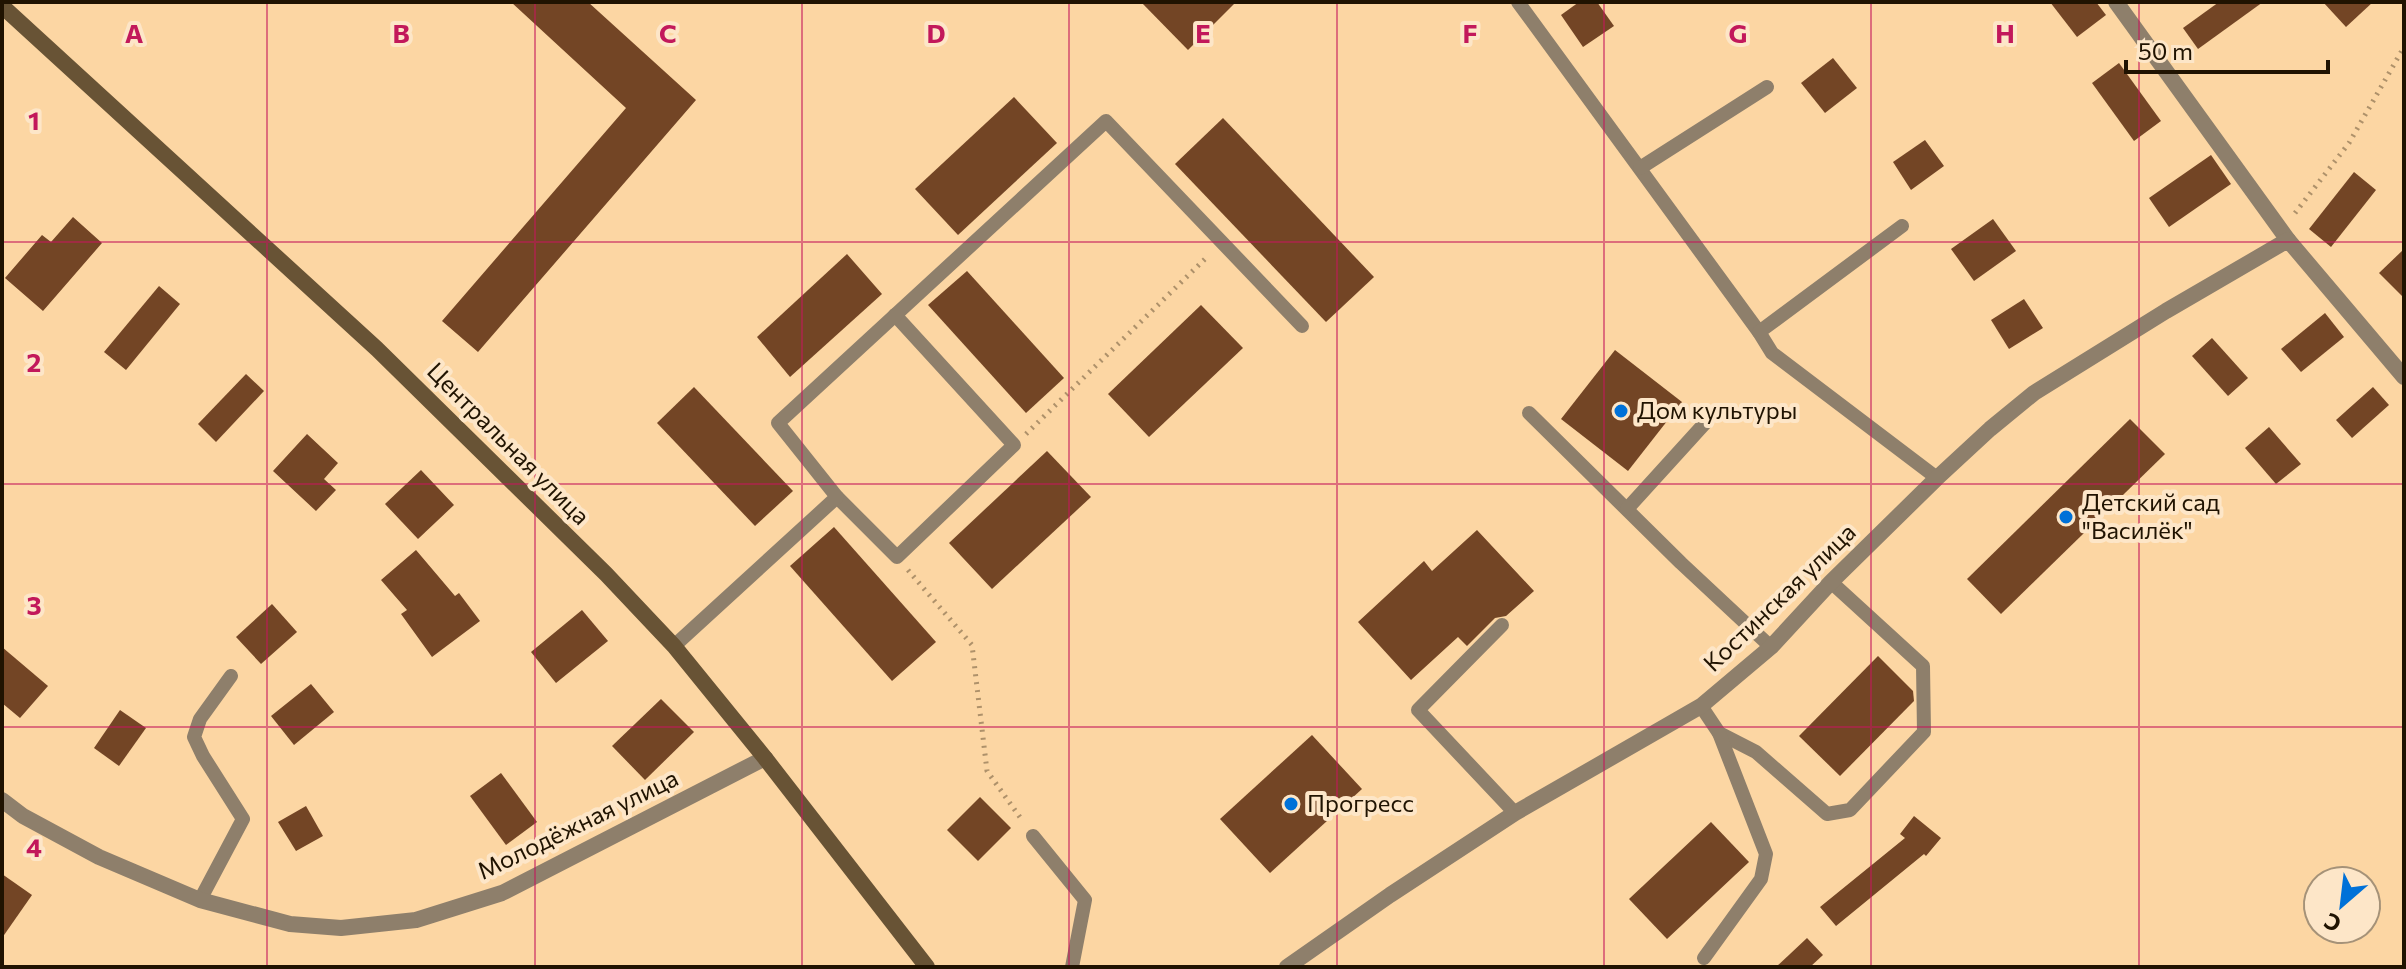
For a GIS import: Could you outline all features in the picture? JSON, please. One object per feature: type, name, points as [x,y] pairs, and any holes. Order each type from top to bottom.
[{"type":"street","points":[[2116,2],[2285,235],[2402,371]]},
{"type":"street","name":"Центральная улица","points":[[2,6],[377,349],[595,563],[674,646],[927,967]]},
{"type":"street","name":"Костинская улица","points":[[1287,967],[1515,813],[1701,706],[1771,647],[1831,582],[1937,478],[2034,393],[2285,235]]},
{"type":"street","name":"Молодёжная улица","points":[[2,800],[23,816],[99,857],[200,900],[290,924],[341,928],[416,920],[502,893],[765,758]]},
{"type":"lane","points":[[1518,2],[1772,353],[1937,478]]},
{"type":"lane","points":[[1640,168],[1767,87]]},
{"type":"lane","points":[[895,315],[1014,445],[897,557],[837,497],[778,423],[895,315],[1106,121],[1302,326]]},
{"type":"lane","points":[[1759,332],[1902,226]]},
{"type":"lane","points":[[1529,413],[1771,647]]},
{"type":"lane","points":[[1627,509],[1706,422]]},
{"type":"lane","points":[[674,646],[837,497]]},
{"type":"lane","points":[[1719,733],[1756,752],[1827,814],[1850,810],[1924,732],[1923,666],[1831,582]]},
{"type":"lane","points":[[1502,625],[1418,710],[1515,813]]},
{"type":"lane","points":[[200,900],[243,819],[194,737],[200,719],[231,676]]},
{"type":"lane","points":[[1701,706],[1719,733],[1766,854],[1761,879],[1704,958]]},
{"type":"lane","points":[[1033,836],[1085,900],[1072,967]]},
{"type":"path","points":[[2285,235],[2349,143],[2404,47]]},
{"type":"path","points":[[1014,445],[1222,242]]},
{"type":"path","points":[[897,557],[972,645],[987,771],[1033,836]]},
{"type":"building","points":[[511,2],[588,2],[696,100],[478,352],[442,321],[626,108]]},
{"type":"building","points":[[1141,2],[1236,2],[1188,50]]},
{"type":"building","points":[[1579,2],[1597,2],[1614,26],[1583,47],[1561,15]]},
{"type":"building","points":[[2050,2],[2096,2],[2106,15],[2077,37]]},
{"type":"building","points":[[2219,2],[2263,2],[2198,49],[2183,28]]},
{"type":"building","points":[[2323,2],[2373,2],[2346,27]]},
{"type":"building","points":[[1833,58],[1857,88],[1825,113],[1801,83]]},
{"type":"building","points":[[2119,63],[2161,121],[2134,141],[2092,83]]},
{"type":"building","points":[[1014,97],[1057,143],[958,235],[915,189]]},
{"type":"building","points":[[1223,118],[1374,277],[1326,322],[1175,164]]},
{"type":"building","points":[[1925,140],[1944,166],[1911,190],[1893,162]]},
{"type":"building","points":[[2211,155],[2231,184],[2169,227],[2149,198]]},
{"type":"building","points":[[2354,172],[2376,190],[2331,247],[2309,229]]},
{"type":"building","points":[[73,217],[102,243],[43,311],[5,278],[42,235],[51,242]]},
{"type":"building","points":[[1993,219],[2016,251],[1974,281],[1951,249]]},
{"type":"building","points":[[2404,249],[2404,298],[2379,273]]},
{"type":"building","points":[[847,254],[882,294],[790,377],[757,337]]},
{"type":"building","points":[[967,271],[1064,378],[1026,413],[928,305]]},
{"type":"building","points":[[159,286],[180,304],[126,370],[104,352]]},
{"type":"building","points":[[2024,299],[2043,328],[2009,349],[1991,320]]},
{"type":"building","points":[[1201,305],[1243,348],[1149,437],[1108,394]]},
{"type":"building","points":[[2325,313],[2344,337],[2301,372],[2281,349]]},
{"type":"building","points":[[2212,338],[2248,378],[2228,396],[2192,356]]},
{"type":"building","name":"Дом культуры","points":[[1615,350],[1682,402],[1628,471],[1561,419]]},
{"type":"building","points":[[246,374],[264,391],[216,442],[198,424]]},
{"type":"building","points":[[694,387],[793,491],[755,526],[657,423]]},
{"type":"building","points":[[2373,387],[2389,405],[2352,438],[2336,420]]},
{"type":"building","name":"Детский сад \"Василёк\"","points":[[2130,419],[2165,454],[2001,614],[1967,579]]},
{"type":"building","points":[[2269,427],[2301,464],[2276,484],[2245,448]]},
{"type":"building","points":[[307,434],[338,463],[324,479],[336,490],[316,511],[273,471]]},
{"type":"building","points":[[1047,451],[1091,497],[992,589],[949,543]]},
{"type":"building","points":[[421,470],[454,505],[418,539],[385,504]]},
{"type":"building","points":[[834,527],[936,642],[892,681],[790,566]]},
{"type":"building","points":[[1477,530],[1534,591],[1506,616],[1495,618],[1467,646],[1458,637],[1411,680],[1358,622],[1424,561],[1432,571]]},
{"type":"building","points":[[416,550],[455,596],[459,593],[480,621],[432,657],[401,614],[407,610],[381,580]]},
{"type":"building","points":[[272,604],[297,632],[261,664],[236,637]]},
{"type":"building","points":[[582,610],[608,641],[556,683],[531,652]]},
{"type":"building","points":[[2,647],[48,686],[20,718],[2,703]]},
{"type":"building","points":[[1878,656],[1913,691],[1914,701],[1840,776],[1799,736]]},
{"type":"building","points":[[311,684],[334,712],[294,745],[271,716]]},
{"type":"building","points":[[661,699],[694,732],[645,780],[612,746]]},
{"type":"building","points":[[120,710],[146,728],[119,766],[94,748]]},
{"type":"building","name":"Прогресс","points":[[1312,735],[1362,789],[1270,873],[1220,819]]},
{"type":"building","points":[[501,773],[537,822],[506,845],[470,796]]},
{"type":"building","points":[[980,797],[1011,828],[978,861],[947,830]]},
{"type":"building","points":[[306,806],[323,836],[296,851],[278,822]]},
{"type":"building","points":[[1914,816],[1941,838],[1926,856],[1924,854],[1836,926],[1820,907],[1905,838],[1900,834]]},
{"type":"building","points":[[1711,822],[1749,862],[1667,939],[1629,899]]},
{"type":"building","points":[[2,874],[32,895],[2,938]]},
{"type":"building","points":[[1807,938],[1823,955],[1810,967],[1776,967]]},
{"type":"place","name":"Дом культуры","points":[[1621,411]]},
{"type":"place","name":"Детский сад \"Василёк\"","points":[[2066,517]]},
{"type":"place","name":"Прогресс","points":[[1291,804]]}]
